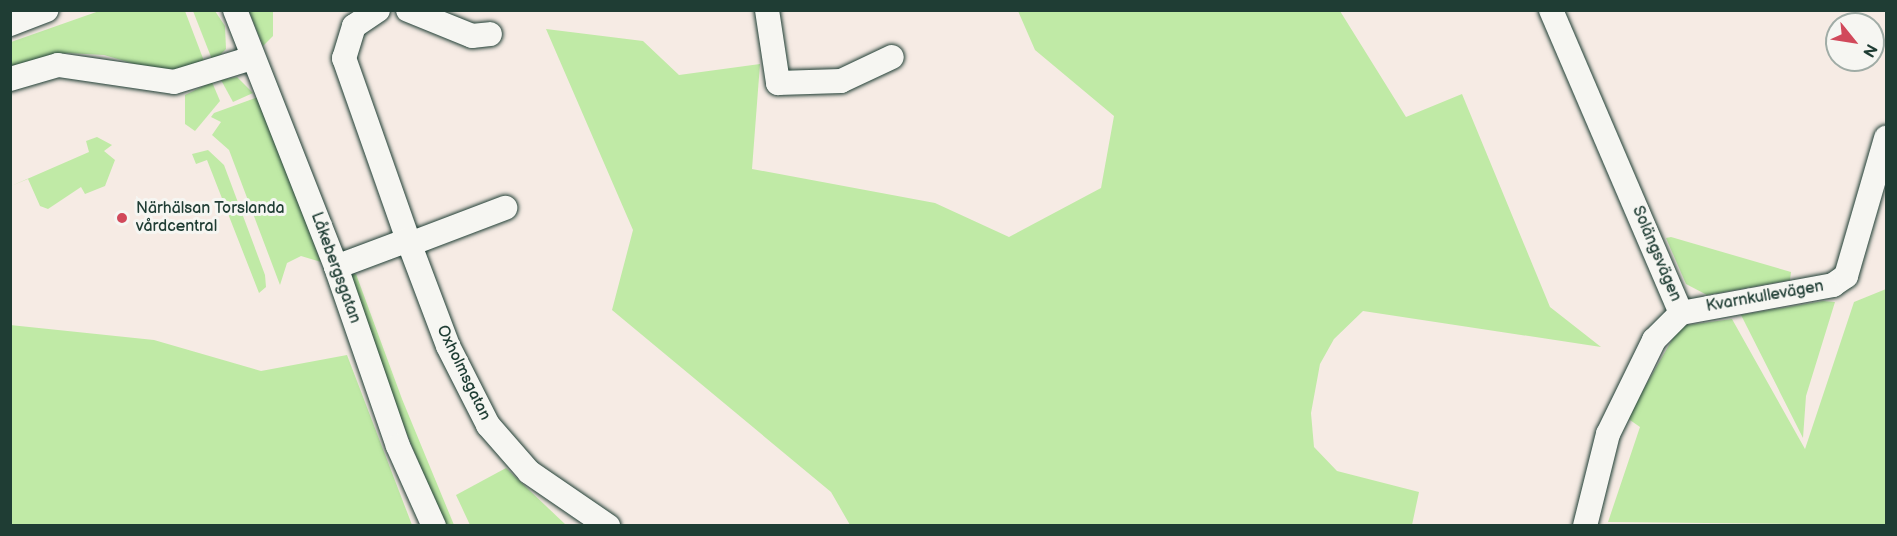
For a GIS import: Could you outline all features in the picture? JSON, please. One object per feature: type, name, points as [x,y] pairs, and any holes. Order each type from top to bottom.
[{"type":"street","points":[[10,24],[46,10]]},
{"type":"street","name":"Låkebergsgatan","points":[[235,10],[336,267],[398,446],[434,525]]},
{"type":"street","name":"Oxholmsgatan","points":[[378,10],[354,26],[344,58],[447,346],[488,424],[529,472],[608,525]]},
{"type":"street","points":[[408,10],[472,36],[490,34]]},
{"type":"street","points":[[767,10],[778,82],[841,81],[892,57]]},
{"type":"street","name":"Solängsvägen","points":[[1551,10],[1681,313],[1654,340],[1634,376],[1608,434],[1585,525]]},
{"type":"street","points":[[10,79],[78,66],[174,82],[252,58]]},
{"type":"street","name":"Kvarnkullevägen","points":[[1681,313],[1833,285],[1846,276],[1887,138]]},
{"type":"street","points":[[336,267],[505,208]]},
{"type":"green space","points":[[102,10],[185,11],[204,61],[189,70],[152,69],[104,55],[66,53],[11,67],[11,42]]},
{"type":"green space","points":[[193,11],[215,11],[225,26],[226,49],[213,62]]},
{"type":"green space","points":[[249,11],[273,11],[273,36],[263,46]]},
{"type":"green space","points":[[1018,11],[1340,11],[1406,117],[1462,94],[1550,307],[1601,347],[1363,311],[1334,339],[1320,364],[1311,413],[1314,447],[1337,471],[1419,492],[1412,525],[850,525],[831,492],[612,310],[633,230],[546,29],[643,41],[679,75],[760,64],[752,169],[935,203],[1009,237],[1101,188],[1114,116],[1035,50]]},
{"type":"green space","points":[[237,77],[253,93],[233,102],[221,80]]},
{"type":"green space","points":[[212,82],[220,101],[195,131],[185,124],[185,95]]},
{"type":"green space","points":[[258,97],[321,262],[301,256],[287,263],[280,285],[229,150],[212,135],[221,122],[211,117],[214,113]]},
{"type":"green space","points":[[97,137],[112,145],[104,151],[115,160],[105,186],[85,194],[81,187],[48,209],[40,206],[28,179],[11,186],[89,152],[86,141]]},
{"type":"green space","points":[[208,150],[224,165],[265,275],[266,287],[259,293],[207,160],[196,164],[192,154]]},
{"type":"green space","points":[[1671,237],[1791,272],[1790,280],[1707,295],[1686,284],[1666,238]]},
{"type":"green space","points":[[356,274],[402,399],[454,525],[444,525],[399,414],[350,275]]},
{"type":"green space","points":[[1886,289],[1886,525],[1608,522],[1640,427],[1627,418],[1680,326],[1732,319],[1805,449],[1854,302]]},
{"type":"green space","points":[[1823,301],[1835,302],[1806,396],[1803,438],[1741,315]]},
{"type":"green space","points":[[10,325],[154,340],[261,371],[347,355],[412,525],[11,525]]},
{"type":"green space","points":[[506,468],[566,525],[470,525],[456,495]]},
{"type":"place","name":"Närhälsan Torslanda vårdcentral","points":[[122,218]]}]
